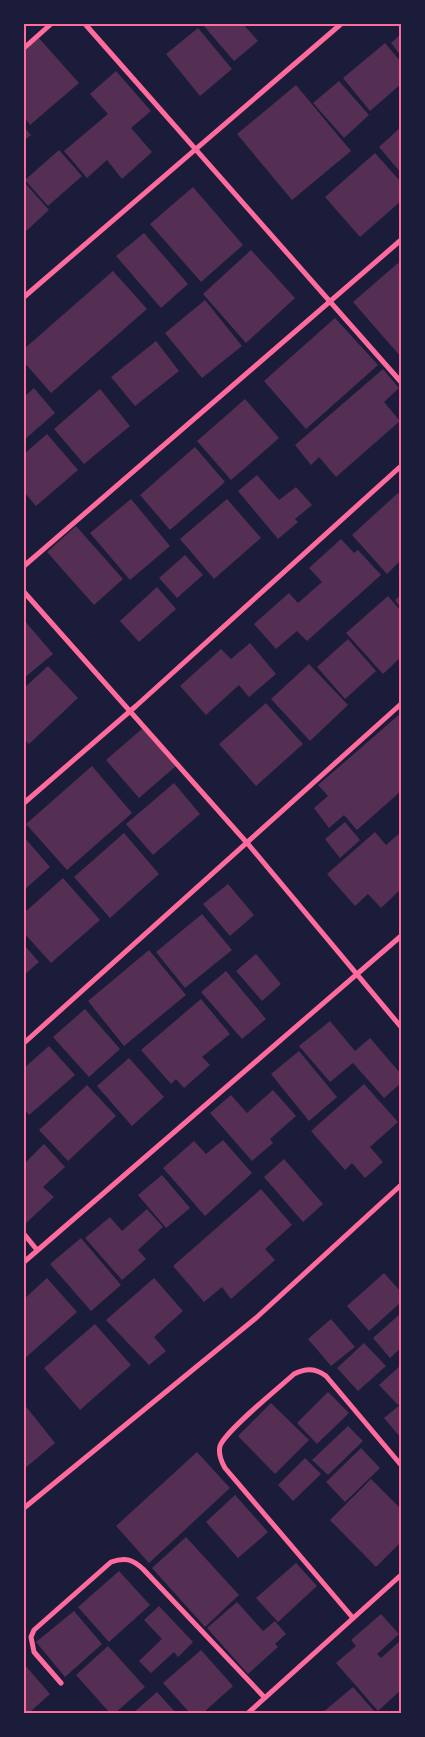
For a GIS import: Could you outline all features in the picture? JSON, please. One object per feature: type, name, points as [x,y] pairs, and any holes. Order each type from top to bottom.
[{"type":"street","points":[[24,48],[51,24]]},
{"type":"street","points":[[85,24],[401,382]]},
{"type":"street","points":[[24,297],[341,24]]},
{"type":"street","points":[[24,566],[401,240]]},
{"type":"street","points":[[24,804],[130,711],[401,466]]},
{"type":"street","points":[[24,592],[248,844],[401,1027]]},
{"type":"street","points":[[24,1043],[248,844],[401,704]]},
{"type":"street","points":[[24,1262],[401,936]]},
{"type":"street","points":[[24,1508],[256,1318],[401,1185]]},
{"type":"street","points":[[24,1234],[37,1250]]},
{"type":"street","points":[[353,1618],[225,1468],[219,1454],[220,1446],[243,1420],[294,1374],[309,1369],[319,1371],[326,1376],[401,1465]]},
{"type":"street","points":[[61,1683],[34,1652],[31,1637],[34,1630],[112,1562],[121,1558],[135,1561],[265,1698]]},
{"type":"street","points":[[248,1713],[401,1575]]},
{"type":"building","points":[[243,24],[258,41],[234,61],[203,25]]},
{"type":"building","points":[[198,28],[232,69],[200,96],[166,54]]},
{"type":"building","points":[[401,34],[401,56],[391,43]]},
{"type":"building","points":[[38,37],[79,83],[30,125],[24,117],[24,49]]},
{"type":"building","points":[[385,43],[401,62],[401,84],[370,111],[343,78]]},
{"type":"building","points":[[116,71],[151,111],[131,128],[152,152],[122,179],[107,160],[87,178],[64,151],[108,114],[90,94]]},
{"type":"building","points":[[339,81],[369,115],[344,138],[313,103]]},
{"type":"building","points":[[296,85],[351,151],[292,200],[237,134]]},
{"type":"building","points":[[24,127],[31,135],[24,141]]},
{"type":"building","points":[[401,127],[401,173],[379,147]]},
{"type":"building","points":[[59,150],[82,176],[48,206],[25,180]]},
{"type":"building","points":[[375,153],[401,182],[401,201],[360,237],[325,197]]},
{"type":"building","points":[[24,182],[49,210],[24,233]]},
{"type":"building","points":[[193,187],[243,245],[201,282],[150,224]]},
{"type":"building","points":[[144,233],[188,284],[161,308],[116,256]]},
{"type":"building","points":[[251,250],[295,298],[246,343],[203,294]]},
{"type":"building","points":[[398,263],[401,267],[401,357],[353,302]]},
{"type":"building","points":[[113,271],[147,309],[51,393],[24,362],[24,349]]},
{"type":"building","points":[[205,300],[242,346],[202,378],[165,333]]},
{"type":"building","points":[[335,318],[378,365],[306,429],[264,381]]},
{"type":"building","points":[[156,341],[179,371],[135,406],[111,377]]},
{"type":"building","points":[[383,369],[399,388],[384,402],[400,421],[336,477],[319,457],[311,465],[295,445]]},
{"type":"building","points":[[34,388],[55,413],[24,440],[24,397]]},
{"type":"building","points":[[100,389],[130,426],[84,464],[54,429]]},
{"type":"building","points":[[245,399],[279,438],[231,480],[197,441]]},
{"type":"building","points":[[47,434],[78,470],[36,506],[24,492],[24,454]]},
{"type":"building","points":[[195,447],[225,482],[170,530],[140,495]]},
{"type":"building","points":[[257,475],[279,500],[296,487],[312,505],[295,519],[298,522],[278,539],[238,491]]},
{"type":"building","points":[[398,493],[401,497],[401,560],[387,574],[352,535]]},
{"type":"building","points":[[131,499],[170,546],[130,580],[90,533]]},
{"type":"building","points":[[227,499],[261,538],[214,579],[180,539]]},
{"type":"building","points":[[76,526],[123,579],[94,605],[47,552]]},
{"type":"building","points":[[341,539],[354,553],[358,550],[381,575],[307,641],[297,631],[276,649],[254,624],[289,593],[298,603],[322,582],[309,568]]},
{"type":"building","points":[[185,555],[203,575],[177,598],[159,578]]},
{"type":"building","points":[[157,587],[176,609],[139,642],[120,621]]},
{"type":"building","points":[[401,595],[401,608],[395,600]]},
{"type":"building","points":[[388,596],[401,611],[401,657],[383,674],[346,633]]},
{"type":"building","points":[[24,620],[53,654],[24,678]]},
{"type":"building","points":[[348,639],[376,671],[345,699],[317,667]]},
{"type":"building","points":[[250,643],[276,674],[249,697],[239,685],[206,715],[180,686],[221,649],[231,659]]},
{"type":"building","points":[[309,664],[348,705],[310,741],[271,699]]},
{"type":"building","points":[[48,666],[78,698],[29,744],[24,739],[24,688]]},
{"type":"building","points":[[266,703],[303,744],[256,786],[219,744]]},
{"type":"building","points":[[401,713],[401,791],[357,830],[344,815],[329,828],[314,808],[328,796],[318,785]]},
{"type":"building","points":[[143,728],[176,766],[139,798],[106,760]]},
{"type":"building","points":[[92,766],[132,813],[67,870],[26,824]]},
{"type":"building","points":[[174,783],[200,814],[153,855],[126,824]]},
{"type":"building","points":[[345,822],[360,840],[340,858],[325,839]]},
{"type":"building","points":[[375,832],[386,845],[401,832],[401,889],[381,908],[368,894],[355,906],[327,874]]},
{"type":"building","points":[[124,833],[159,874],[110,918],[74,877]]},
{"type":"building","points":[[24,837],[50,867],[24,890]]},
{"type":"building","points":[[63,878],[100,920],[51,963],[24,933],[24,913]]},
{"type":"building","points":[[228,884],[254,915],[230,936],[203,904]]},
{"type":"building","points":[[202,914],[232,950],[185,988],[156,952]]},
{"type":"building","points":[[24,945],[39,962],[24,975]]},
{"type":"building","points":[[149,950],[186,995],[124,1046],[88,1001]]},
{"type":"building","points":[[256,954],[281,984],[262,1001],[236,971]]},
{"type":"building","points":[[226,971],[266,1019],[242,1039],[201,992]]},
{"type":"building","points":[[201,999],[230,1034],[202,1057],[210,1065],[184,1088],[176,1079],[171,1084],[141,1050]]},
{"type":"building","points":[[85,1009],[120,1049],[89,1077],[53,1037]]},
{"type":"building","points":[[330,1021],[355,1051],[370,1038],[401,1074],[401,1083],[384,1098],[353,1063],[330,1082],[299,1046]]},
{"type":"building","points":[[49,1046],[75,1075],[29,1115],[24,1109],[24,1068]]},
{"type":"building","points":[[299,1051],[337,1097],[309,1121],[271,1074]]},
{"type":"building","points":[[129,1058],[164,1097],[132,1126],[97,1086]]},
{"type":"building","points":[[364,1084],[398,1122],[370,1147],[383,1162],[365,1178],[352,1163],[345,1170],[311,1131]]},
{"type":"building","points":[[87,1085],[116,1116],[68,1161],[39,1130]]},
{"type":"building","points":[[273,1090],[296,1116],[270,1139],[273,1143],[252,1161],[210,1113],[231,1095],[247,1113]]},
{"type":"building","points":[[223,1140],[252,1173],[205,1216],[163,1168],[194,1141],[206,1154]]},
{"type":"building","points":[[44,1144],[65,1167],[43,1187],[54,1197],[24,1225],[24,1164]]},
{"type":"building","points":[[284,1159],[323,1204],[303,1222],[264,1177]]},
{"type":"building","points":[[162,1175],[190,1208],[166,1228],[138,1195]]},
{"type":"building","points":[[261,1189],[292,1225],[265,1249],[275,1260],[231,1299],[222,1287],[204,1302],[173,1266]]},
{"type":"building","points":[[147,1209],[163,1227],[138,1250],[146,1259],[122,1280],[85,1238],[110,1217],[122,1231]]},
{"type":"building","points":[[81,1238],[121,1285],[91,1311],[50,1264]]},
{"type":"building","points":[[384,1273],[401,1292],[401,1302],[369,1331],[347,1306]]},
{"type":"building","points":[[47,1278],[77,1312],[24,1359],[24,1299]]},
{"type":"building","points":[[154,1278],[183,1311],[154,1337],[166,1351],[149,1365],[106,1320]]},
{"type":"building","points":[[401,1313],[401,1348],[390,1358],[373,1338]]},
{"type":"building","points":[[331,1319],[355,1347],[331,1366],[308,1339]]},
{"type":"building","points":[[95,1324],[131,1365],[80,1410],[44,1368]]},
{"type":"building","points":[[364,1343],[386,1366],[358,1391],[337,1368]]},
{"type":"building","points":[[401,1365],[401,1401],[398,1405],[379,1385]]},
{"type":"building","points":[[328,1392],[349,1413],[317,1444],[297,1423]]},
{"type":"building","points":[[271,1403],[309,1440],[275,1474],[238,1436]]},
{"type":"building","points":[[24,1404],[55,1443],[24,1469]]},
{"type":"building","points":[[401,1404],[401,1438],[384,1418]]},
{"type":"building","points":[[348,1426],[363,1441],[328,1475],[312,1460]]},
{"type":"building","points":[[361,1448],[380,1468],[345,1502],[326,1482]]},
{"type":"building","points":[[197,1452],[230,1488],[149,1563],[116,1526]]},
{"type":"building","points":[[305,1458],[321,1474],[293,1501],[278,1485]]},
{"type":"building","points":[[371,1479],[401,1509],[401,1542],[376,1567],[330,1520]]},
{"type":"building","points":[[235,1495],[268,1532],[238,1558],[206,1522]]},
{"type":"building","points":[[186,1537],[239,1595],[205,1627],[152,1568]]},
{"type":"building","points":[[296,1563],[317,1586],[278,1622],[256,1598]]},
{"type":"building","points":[[119,1571],[150,1605],[109,1642],[78,1607]]},
{"type":"building","points":[[237,1602],[263,1631],[275,1621],[286,1634],[275,1644],[278,1647],[248,1674],[207,1628]]},
{"type":"building","points":[[159,1606],[193,1642],[178,1657],[174,1652],[151,1673],[139,1661],[162,1639],[144,1620]]},
{"type":"building","points":[[74,1611],[102,1644],[65,1677],[36,1642]]},
{"type":"building","points":[[381,1614],[399,1634],[377,1654],[381,1658],[401,1640],[401,1690],[378,1711],[336,1663],[356,1646],[351,1640]]},
{"type":"building","points":[[108,1646],[145,1687],[115,1713],[110,1713],[76,1675]]},
{"type":"building","points":[[201,1650],[233,1686],[203,1713],[190,1713],[163,1683]]},
{"type":"building","points":[[24,1664],[50,1694],[29,1713],[24,1713]]},
{"type":"building","points":[[353,1687],[376,1713],[322,1713]]},
{"type":"building","points":[[157,1692],[176,1713],[133,1713]]}]
